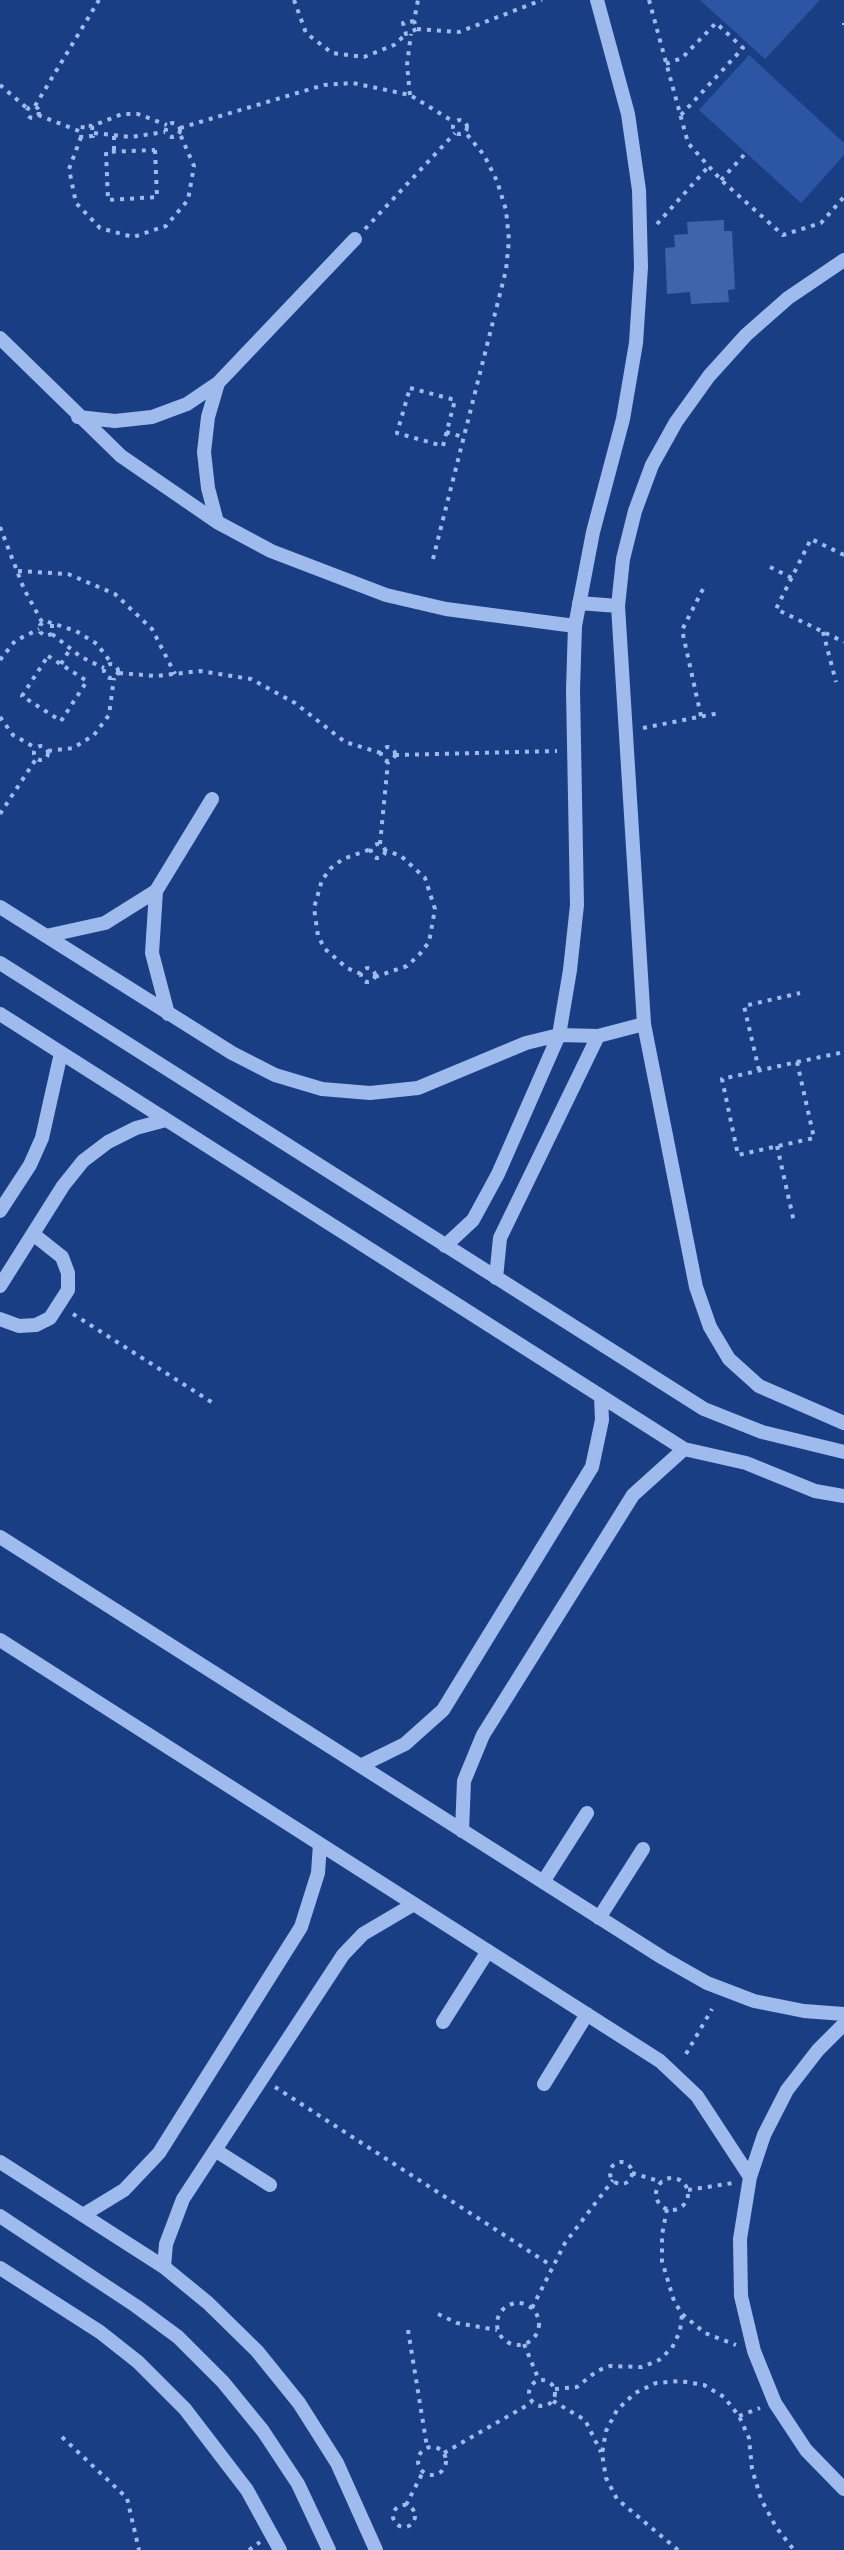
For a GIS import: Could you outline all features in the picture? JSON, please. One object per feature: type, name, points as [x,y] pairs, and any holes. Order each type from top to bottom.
[{"type":"street","points":[[445,1246],[473,1220],[483,1204],[559,1035],[577,905],[575,626],[593,532],[623,419],[636,343],[640,225],[628,114],[597,0]]},
{"type":"street","points":[[78,417],[115,421],[152,417],[187,404],[218,383],[355,239]]},
{"type":"street","points":[[844,260],[788,298],[746,335],[709,376],[676,422],[652,465],[635,511],[623,559],[618,606],[644,1024],[679,1219],[696,1287],[710,1327],[729,1359],[759,1386],[844,1423]]},
{"type":"street","points":[[0,338],[78,417],[133,465],[217,522],[300,563],[386,595],[446,609],[575,626]]},
{"type":"street","points":[[217,522],[208,488],[204,452],[208,417],[218,383]]},
{"type":"street","points":[[579,603],[618,606]]},
{"type":"street","points":[[46,936],[105,923],[156,891],[212,799]]},
{"type":"street","points":[[156,891],[152,953],[168,1014]]},
{"type":"street","points":[[0,907],[168,1014],[275,1075],[322,1089],[370,1093],[418,1088],[526,1043],[559,1035],[598,1036],[644,1024]]},
{"type":"street","points":[[4,969],[704,1409],[762,1432],[844,1452]]},
{"type":"street","points":[[0,1014],[684,1449],[746,1463],[815,1491],[844,1496]]},
{"type":"street","points":[[496,1278],[500,1238],[598,1036]]},
{"type":"street","points":[[0,1211],[30,1165],[42,1138],[61,1053]]},
{"type":"street","points":[[0,1286],[83,1161],[108,1142],[136,1128],[166,1120]]},
{"type":"street","points":[[0,1319],[19,1326],[36,1325],[50,1318],[61,1306],[68,1290],[65,1265],[50,1245],[33,1234]]},
{"type":"street","points":[[360,1766],[405,1744],[443,1710],[592,1467],[602,1420],[601,1397]]},
{"type":"street","points":[[462,1831],[464,1781],[483,1735],[633,1495],[665,1462],[684,1449]]},
{"type":"street","points":[[0,1537],[599,1918],[707,1983],[754,2001],[804,2011],[844,2014]]},
{"type":"street","points":[[0,1640],[660,2061],[697,2096],[750,2178]]},
{"type":"street","points":[[543,1882],[587,1813]]},
{"type":"street","points":[[83,2215],[105,2204],[142,2173],[185,2113],[301,1927],[318,1873],[320,1844]]},
{"type":"street","points":[[599,1918],[643,1849]]},
{"type":"street","points":[[164,2267],[173,2221],[215,2150],[343,1955],[363,1934],[414,1904]]},
{"type":"street","points":[[443,2022],[488,1951]]},
{"type":"street","points":[[544,2084],[587,2014]]},
{"type":"street","points":[[844,2024],[818,2050],[787,2090],[764,2135],[750,2178],[740,2239],[741,2296],[754,2351],[775,2403],[806,2450],[844,2489]]},
{"type":"street","points":[[215,2150],[270,2185]]},
{"type":"street","points":[[0,2162],[164,2267],[208,2303],[257,2351],[299,2403],[337,2463],[376,2550]]},
{"type":"street","points":[[0,2216],[178,2337],[223,2382],[263,2431],[298,2484],[329,2550]]},
{"type":"street","points":[[0,2268],[100,2332],[138,2362],[185,2409],[247,2490],[280,2550]]},
{"type":"path","points":[[28,109],[35,106],[99,0]]},
{"type":"path","points":[[294,0],[306,33],[332,53],[348,57],[372,55],[417,29],[459,32],[542,0]]},
{"type":"path","points":[[417,29],[414,21],[418,0]]},
{"type":"path","points":[[649,0],[688,143],[721,180],[783,235],[821,223],[844,197]]},
{"type":"path","points":[[410,95],[407,65],[409,34],[403,23],[414,21]]},
{"type":"path","points":[[666,64],[682,58],[716,23],[743,48],[680,115]]},
{"type":"path","points":[[94,133],[114,136],[165,132],[171,138],[180,131],[324,85],[353,83],[410,95],[454,122],[465,121],[465,132],[484,155],[497,181],[506,210],[509,240],[506,270],[433,559]]},
{"type":"path","points":[[0,85],[28,109],[29,117],[38,115],[90,139],[94,133],[92,126]]},
{"type":"path","points":[[35,106],[38,115]]},
{"type":"path","points":[[138,114],[167,125],[175,123],[180,131],[194,166],[188,200],[166,226],[133,237],[100,228],[76,203],[69,169],[83,125],[92,126],[106,119],[138,114]]},
{"type":"path","points":[[454,122],[455,133]]},
{"type":"path","points":[[165,132],[167,125]]},
{"type":"path","points":[[355,239],[455,133],[465,132]]},
{"type":"path","points":[[114,136],[114,152]]},
{"type":"path","points":[[155,150],[157,197],[108,200],[106,152],[114,152],[155,150]]},
{"type":"path","points":[[721,180],[744,155]]},
{"type":"path","points":[[640,225],[658,224],[709,166]]},
{"type":"path","points":[[410,388],[455,400],[446,432],[443,446],[397,433],[410,388]]},
{"type":"path","points":[[446,432],[464,437]]},
{"type":"path","points":[[0,527],[42,622],[39,629],[15,641],[0,660]]},
{"type":"path","points":[[844,555],[811,539],[776,609],[844,642]]},
{"type":"path","points":[[770,567],[792,578]]},
{"type":"path","points":[[18,571],[68,574],[115,594],[152,629],[175,674]]},
{"type":"path","points":[[701,716],[682,630],[703,589]]},
{"type":"path","points":[[42,622],[87,637],[119,673],[137,676],[200,671],[251,679],[295,703],[345,742],[381,753],[388,762]]},
{"type":"path","points":[[52,624],[52,634]]},
{"type":"path","points":[[39,629],[45,636],[52,634]]},
{"type":"path","points":[[823,632],[836,682]]},
{"type":"path","points":[[52,634],[70,649],[104,668]]},
{"type":"path","points":[[61,664],[70,649]]},
{"type":"path","points":[[48,656],[61,664],[87,681],[61,721],[22,696],[48,656]]},
{"type":"path","points":[[104,668],[112,664]]},
{"type":"path","points":[[104,668],[105,675],[114,678]]},
{"type":"path","points":[[48,751],[73,748],[94,735],[109,715],[114,678],[119,673]]},
{"type":"path","points":[[624,731],[719,713]]},
{"type":"path","points":[[0,717],[13,735],[36,748],[43,746],[48,751]]},
{"type":"path","points":[[381,753],[389,747],[395,755]]},
{"type":"path","points":[[0,814],[36,759],[36,748]]},
{"type":"path","points":[[36,759],[47,758],[48,751]]},
{"type":"path","points":[[380,844],[343,859],[331,868],[322,880],[314,908],[318,936],[325,949],[369,983],[375,977],[407,966],[419,955],[429,942],[435,917],[432,893],[425,878],[401,856],[385,850],[380,844],[388,762],[395,755],[574,751]]},
{"type":"path","points":[[371,849],[377,859],[385,850]]},
{"type":"path","points":[[361,974],[367,968],[375,977]]},
{"type":"path","points":[[759,1070],[744,1006],[800,993]]},
{"type":"path","points":[[797,1062],[814,1138],[738,1155],[722,1079],[759,1070],[844,1052]]},
{"type":"path","points":[[777,1146],[794,1222]]},
{"type":"path","points":[[61,1306],[213,1403]]},
{"type":"path","points":[[686,2054],[712,2009]]},
{"type":"path","points":[[262,2079],[552,2266]]},
{"type":"path","points":[[613,2180],[611,2171],[617,2163],[627,2164],[632,2173],[662,2182],[678,2178],[688,2190]]},
{"type":"path","points":[[613,2180],[623,2184],[632,2173]]},
{"type":"path","points":[[688,2190],[750,2178]]},
{"type":"path","points":[[532,2308],[523,2303],[511,2303],[502,2309],[497,2319],[497,2330],[503,2339],[524,2344],[533,2338],[538,2329],[532,2308],[552,2266],[579,2221],[613,2180]]},
{"type":"path","points":[[662,2182],[657,2197],[667,2209]]},
{"type":"path","points":[[667,2209],[683,2205],[688,2190]]},
{"type":"path","points":[[667,2209],[662,2235],[662,2261],[668,2287],[682,2314],[705,2333],[754,2351]]},
{"type":"path","points":[[438,2314],[457,2323],[497,2330]]},
{"type":"path","points":[[531,2403],[528,2389],[539,2380],[545,2380],[555,2389],[577,2387],[597,2371],[610,2366],[642,2367],[659,2360],[672,2348],[680,2331],[682,2314]]},
{"type":"path","points":[[408,2330],[427,2447]]},
{"type":"path","points":[[524,2344],[539,2380]]},
{"type":"path","points":[[602,2454],[606,2431],[617,2410],[635,2393],[656,2383],[680,2381],[704,2385],[724,2397],[739,2416],[749,2438],[752,2469],[761,2499],[776,2527],[794,2550]]},
{"type":"path","points":[[553,2401],[555,2389]]},
{"type":"path","points":[[531,2403],[539,2407],[553,2401]]},
{"type":"path","points":[[553,2401],[585,2420],[602,2454],[606,2478],[617,2499],[678,2550]]},
{"type":"path","points":[[427,2447],[444,2453],[531,2403]]},
{"type":"path","points":[[62,2437],[127,2498],[139,2550]]},
{"type":"path","points":[[427,2447],[417,2458],[423,2472],[431,2475],[444,2468],[444,2453]]},
{"type":"path","points":[[406,2505],[415,2517],[403,2527],[394,2521],[395,2509],[406,2505],[423,2472]]},
{"type":"shaded area","points":[[700,0],[820,0],[765,59]]},
{"type":"shaded area","points":[[749,55],[844,143],[844,155],[801,203],[699,110]]},
{"type":"building","points":[[724,220],[724,231],[732,231],[735,289],[728,290],[729,302],[691,304],[690,292],[667,294],[665,248],[675,247],[674,235],[688,234],[687,222]]}]
